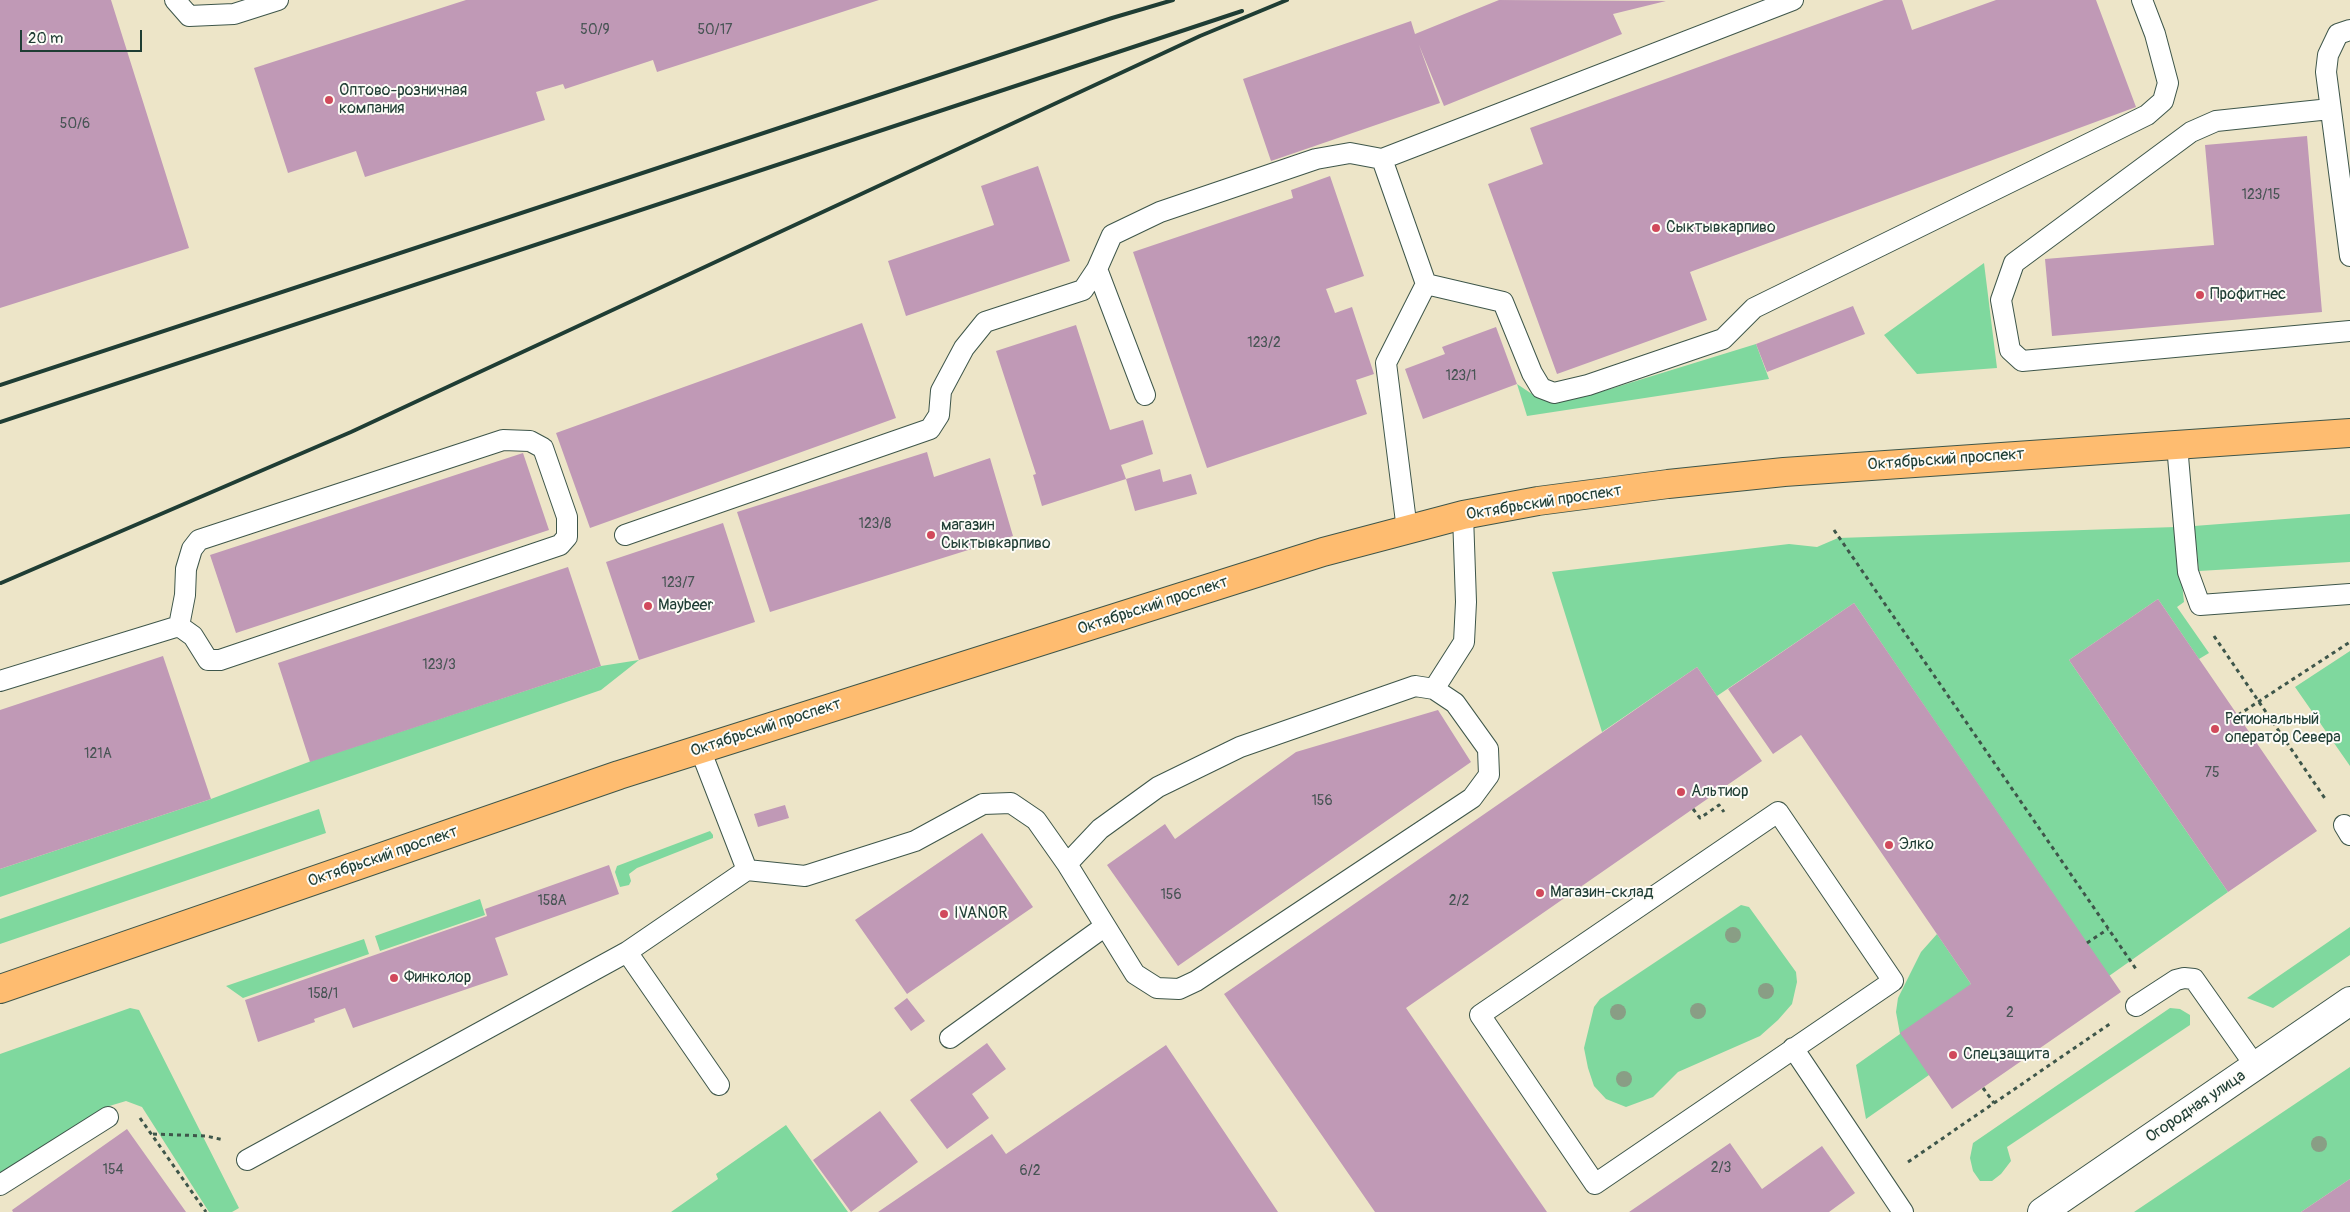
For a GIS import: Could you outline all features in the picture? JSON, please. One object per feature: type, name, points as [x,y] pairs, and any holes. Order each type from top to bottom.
[{"type":"main road","name":"Октябрьский проспект","points":[[0,989],[700,748],[1323,552],[1463,515],[1566,498],[1784,472],[2350,433]]},
{"type":"street","name":"Огородная улица","points":[[2042,1212],[2350,1002]]},
{"type":"lane","points":[[175,0],[189,16],[234,14],[278,0]]},
{"type":"lane","points":[[625,535],[930,429],[939,415],[941,391],[964,348],[985,322],[1083,290],[1096,269],[1112,235],[1160,212],[1316,159],[1350,153],[1382,159],[1793,0]]},
{"type":"lane","points":[[1426,284],[1503,302],[1541,388],[1554,393],[1588,385],[1723,340],[1754,308],[2147,115],[2163,101],[2168,83],[2155,34],[2142,0]]},
{"type":"lane","points":[[2350,30],[2338,34],[2328,55],[2326,72],[2350,256]]},
{"type":"lane","points":[[2330,109],[2216,121],[2191,132],[2014,263],[2001,300],[2010,350],[2022,361],[2350,331]]},
{"type":"lane","points":[[1382,159],[1426,284],[1386,363],[1407,530]]},
{"type":"lane","points":[[1096,269],[1145,395]]},
{"type":"lane","points":[[504,440],[530,441],[543,448],[567,517],[567,537],[560,545],[220,660],[208,660],[193,636],[179,626],[185,595],[186,569],[192,550],[199,540],[504,440]]},
{"type":"lane","points":[[2176,445],[2188,572],[2200,605],[2350,594]]},
{"type":"lane","points":[[1434,689],[1464,642],[1466,602],[1463,515]]},
{"type":"lane","points":[[0,682],[179,626]]},
{"type":"lane","points":[[248,1160],[627,952],[746,870],[805,876],[915,841],[983,804],[1011,803],[1036,820],[1067,864],[1135,974],[1156,988],[1179,989],[1196,981],[1472,798],[1490,775],[1488,750],[1455,703],[1434,689],[1415,686],[1232,751],[1158,787],[1100,829],[1067,864]]},
{"type":"lane","points":[[700,748],[746,870]]},
{"type":"lane","points":[[1778,812],[1893,981],[1793,1048],[1595,1184],[1480,1015],[1778,812]]},
{"type":"lane","points":[[950,1038],[1104,926]]},
{"type":"lane","points":[[627,952],[719,1086]]},
{"type":"lane","points":[[2136,1006],[2176,980],[2184,978],[2194,979],[2256,1067]]},
{"type":"lane","points":[[1793,1048],[1903,1212]]},
{"type":"lane","points":[[0,1185],[108,1117]]},
{"type":"path","points":[[1834,530],[2153,994]]},
{"type":"path","points":[[2200,605],[2214,637],[2347,830]]},
{"type":"path","points":[[2238,715],[2350,642]]},
{"type":"path","points":[[1693,809],[1700,818],[1719,804]]},
{"type":"path","points":[[2087,943],[2108,929]]},
{"type":"path","points":[[1882,1180],[2136,1006]]},
{"type":"path","points":[[1983,1088],[1994,1103]]},
{"type":"path","points":[[108,1117],[121,1108],[137,1112],[206,1212]]},
{"type":"path","points":[[152,1134],[206,1136],[225,1140],[248,1160]]},
{"type":"green space","points":[[1984,263],[1997,368],[1917,374],[1884,335]]},
{"type":"green space","points":[[1756,344],[1769,379],[1527,416],[1517,384],[1532,394],[1551,398],[1597,393]]},
{"type":"green space","points":[[2350,514],[2350,562],[2199,571],[2194,526]]},
{"type":"green space","points":[[2176,527],[2184,602],[2177,607],[2209,653],[2199,659],[2158,599],[2069,660],[2228,892],[2109,976],[1854,603],[1717,696],[1697,667],[1602,732],[1552,572],[1789,544],[1817,547],[1838,538]]},
{"type":"green space","points":[[2350,651],[2350,766],[2295,687]]},
{"type":"green space","points":[[639,660],[601,690],[0,897],[0,869],[211,799],[314,760],[601,666]]},
{"type":"green space","points":[[319,809],[326,833],[0,944],[0,919]]},
{"type":"green space","points":[[710,831],[713,838],[637,868],[629,874],[631,881],[629,885],[620,887],[615,872],[617,866]]},
{"type":"green space","points":[[480,899],[485,915],[380,951],[375,936]]},
{"type":"green space","points":[[1741,905],[1749,907],[1796,972],[1797,982],[1792,1004],[1760,1036],[1678,1072],[1653,1097],[1626,1107],[1606,1099],[1594,1086],[1584,1048],[1594,1007],[1600,999]]},
{"type":"green space","points":[[2350,927],[2350,955],[2273,1008],[2247,998]]},
{"type":"green space","points":[[1937,934],[1971,984],[1929,1075],[1866,1119],[1856,1065],[1900,1034],[1896,1012],[1898,998],[1921,952]]},
{"type":"green space","points":[[364,939],[369,954],[243,998],[226,986]]},
{"type":"green space","points":[[130,1008],[139,1010],[239,1208],[232,1212],[209,1212],[142,1107],[126,1101],[106,1107],[0,1173],[0,1054]]},
{"type":"green space","points":[[2170,1008],[2180,1009],[2190,1015],[2190,1025],[2007,1147],[2011,1161],[2001,1174],[1992,1181],[1980,1181],[1973,1171],[1970,1158],[1973,1143]]},
{"type":"green space","points":[[2350,1067],[2350,1179],[2301,1212],[2134,1212]]},
{"type":"green space","points":[[786,1125],[848,1212],[671,1212],[718,1179],[716,1174]]},
{"type":"building","points":[[0,0],[111,0],[189,248],[0,308]]},
{"type":"building","points":[[466,0],[879,0],[657,72],[653,60],[565,89],[563,84],[536,92],[545,120],[365,177],[356,151],[288,173],[254,68]]},
{"type":"building","points":[[1499,0],[1666,1],[1613,14],[1622,34],[1444,106],[1419,45],[1440,103],[1271,161],[1243,79],[1411,21],[1415,34]]},
{"type":"building","name":"Сыктывкарпиво","points":[[1884,0],[1902,0],[1912,30],[1996,0],[2096,0],[2136,107],[1690,272],[1707,320],[1557,374],[1488,184],[1543,164],[1530,128]]},
{"type":"building","points":[[2307,136],[2322,312],[2052,336],[2045,259],[2214,245],[2205,145]]},
{"type":"building","points":[[1038,166],[1070,261],[906,316],[888,261],[994,225],[981,186]]},
{"type":"building","points":[[1330,176],[1364,276],[1326,289],[1335,313],[1352,307],[1374,374],[1356,380],[1367,414],[1207,468],[1133,252],[1293,198],[1291,190]]},
{"type":"building","points":[[1853,306],[1865,334],[1767,372],[1756,344]]},
{"type":"building","points":[[862,323],[896,418],[590,528],[556,433]]},
{"type":"building","points":[[1076,325],[1110,430],[1143,420],[1153,454],[1121,465],[1126,479],[1042,506],[1033,475],[1036,474],[996,351]]},
{"type":"building","points":[[1496,327],[1517,384],[1423,419],[1405,369],[1445,354],[1442,347]]},
{"type":"building","points":[[927,452],[934,477],[990,458],[1013,536],[770,612],[737,512]]},
{"type":"building","points":[[523,453],[549,530],[236,633],[210,555]]},
{"type":"building","points":[[1160,469],[1163,482],[1191,474],[1197,494],[1135,511],[1126,479]]},
{"type":"building","points":[[723,523],[755,622],[639,660],[606,562]]},
{"type":"building","points":[[568,567],[601,666],[310,762],[278,663]]},
{"type":"building","points":[[2158,599],[2317,831],[2228,892],[2069,660]]},
{"type":"building","points":[[1854,603],[2121,992],[1952,1109],[1900,1033],[1971,984],[1801,735],[1773,754],[1728,689]]},
{"type":"building","points":[[163,656],[211,799],[0,869],[0,710]]},
{"type":"building","points":[[1697,667],[1762,761],[1406,1008],[1547,1212],[1375,1212],[1224,994]]},
{"type":"building","points":[[1438,710],[1471,762],[1178,966],[1107,865],[1165,824],[1175,839],[1296,752]]},
{"type":"building","points":[[785,805],[789,818],[758,827],[754,814]]},
{"type":"building","name":"IVANOR","points":[[982,833],[1033,907],[907,994],[855,920]]},
{"type":"building","points":[[609,865],[619,894],[495,938],[508,975],[353,1028],[345,1008],[314,1019],[315,1022],[258,1042],[245,1000],[487,916],[485,909]]},
{"type":"building","points":[[907,998],[925,1021],[911,1031],[894,1008]]},
{"type":"building","points":[[987,1043],[1006,1069],[972,1094],[989,1118],[947,1149],[910,1100]]},
{"type":"building","points":[[1166,1045],[1278,1212],[878,1212],[992,1134],[1006,1154]]},
{"type":"building","points":[[880,1111],[918,1162],[851,1212],[813,1160]]},
{"type":"building","points":[[127,1129],[186,1212],[13,1212],[12,1210]]},
{"type":"building","points":[[1730,1143],[1762,1189],[1822,1146],[1855,1193],[1829,1212],[1629,1212]]},
{"type":"building","points":[[2350,1179],[2350,1212],[2301,1212]]},
{"type":"railway","points":[[0,385],[1112,18],[1173,0]]},
{"type":"railway","points":[[1,583],[351,432],[1200,36],[1287,0]]},
{"type":"railway","points":[[0,422],[1242,11]]},
{"type":"place","name":"Оптово-розничная компания","points":[[329,100]]},
{"type":"place","name":"Сыктывкарпиво","points":[[1656,228]]},
{"type":"place","name":"Профитнес","points":[[2200,295]]},
{"type":"place","name":"магазин Сыктывкарпиво","points":[[931,535]]},
{"type":"place","name":"Maybeer","points":[[648,606]]},
{"type":"place","name":"Региональный оператор Севера","points":[[2215,729]]},
{"type":"place","name":"Альтиор","points":[[1681,792]]},
{"type":"place","name":"Элко","points":[[1889,845]]},
{"type":"place","name":"Магазин-склад","points":[[1540,893]]},
{"type":"place","name":"IVANOR","points":[[944,914]]},
{"type":"place","name":"Финколор","points":[[394,978]]},
{"type":"place","name":"Спецзащита","points":[[1953,1055]]}]
